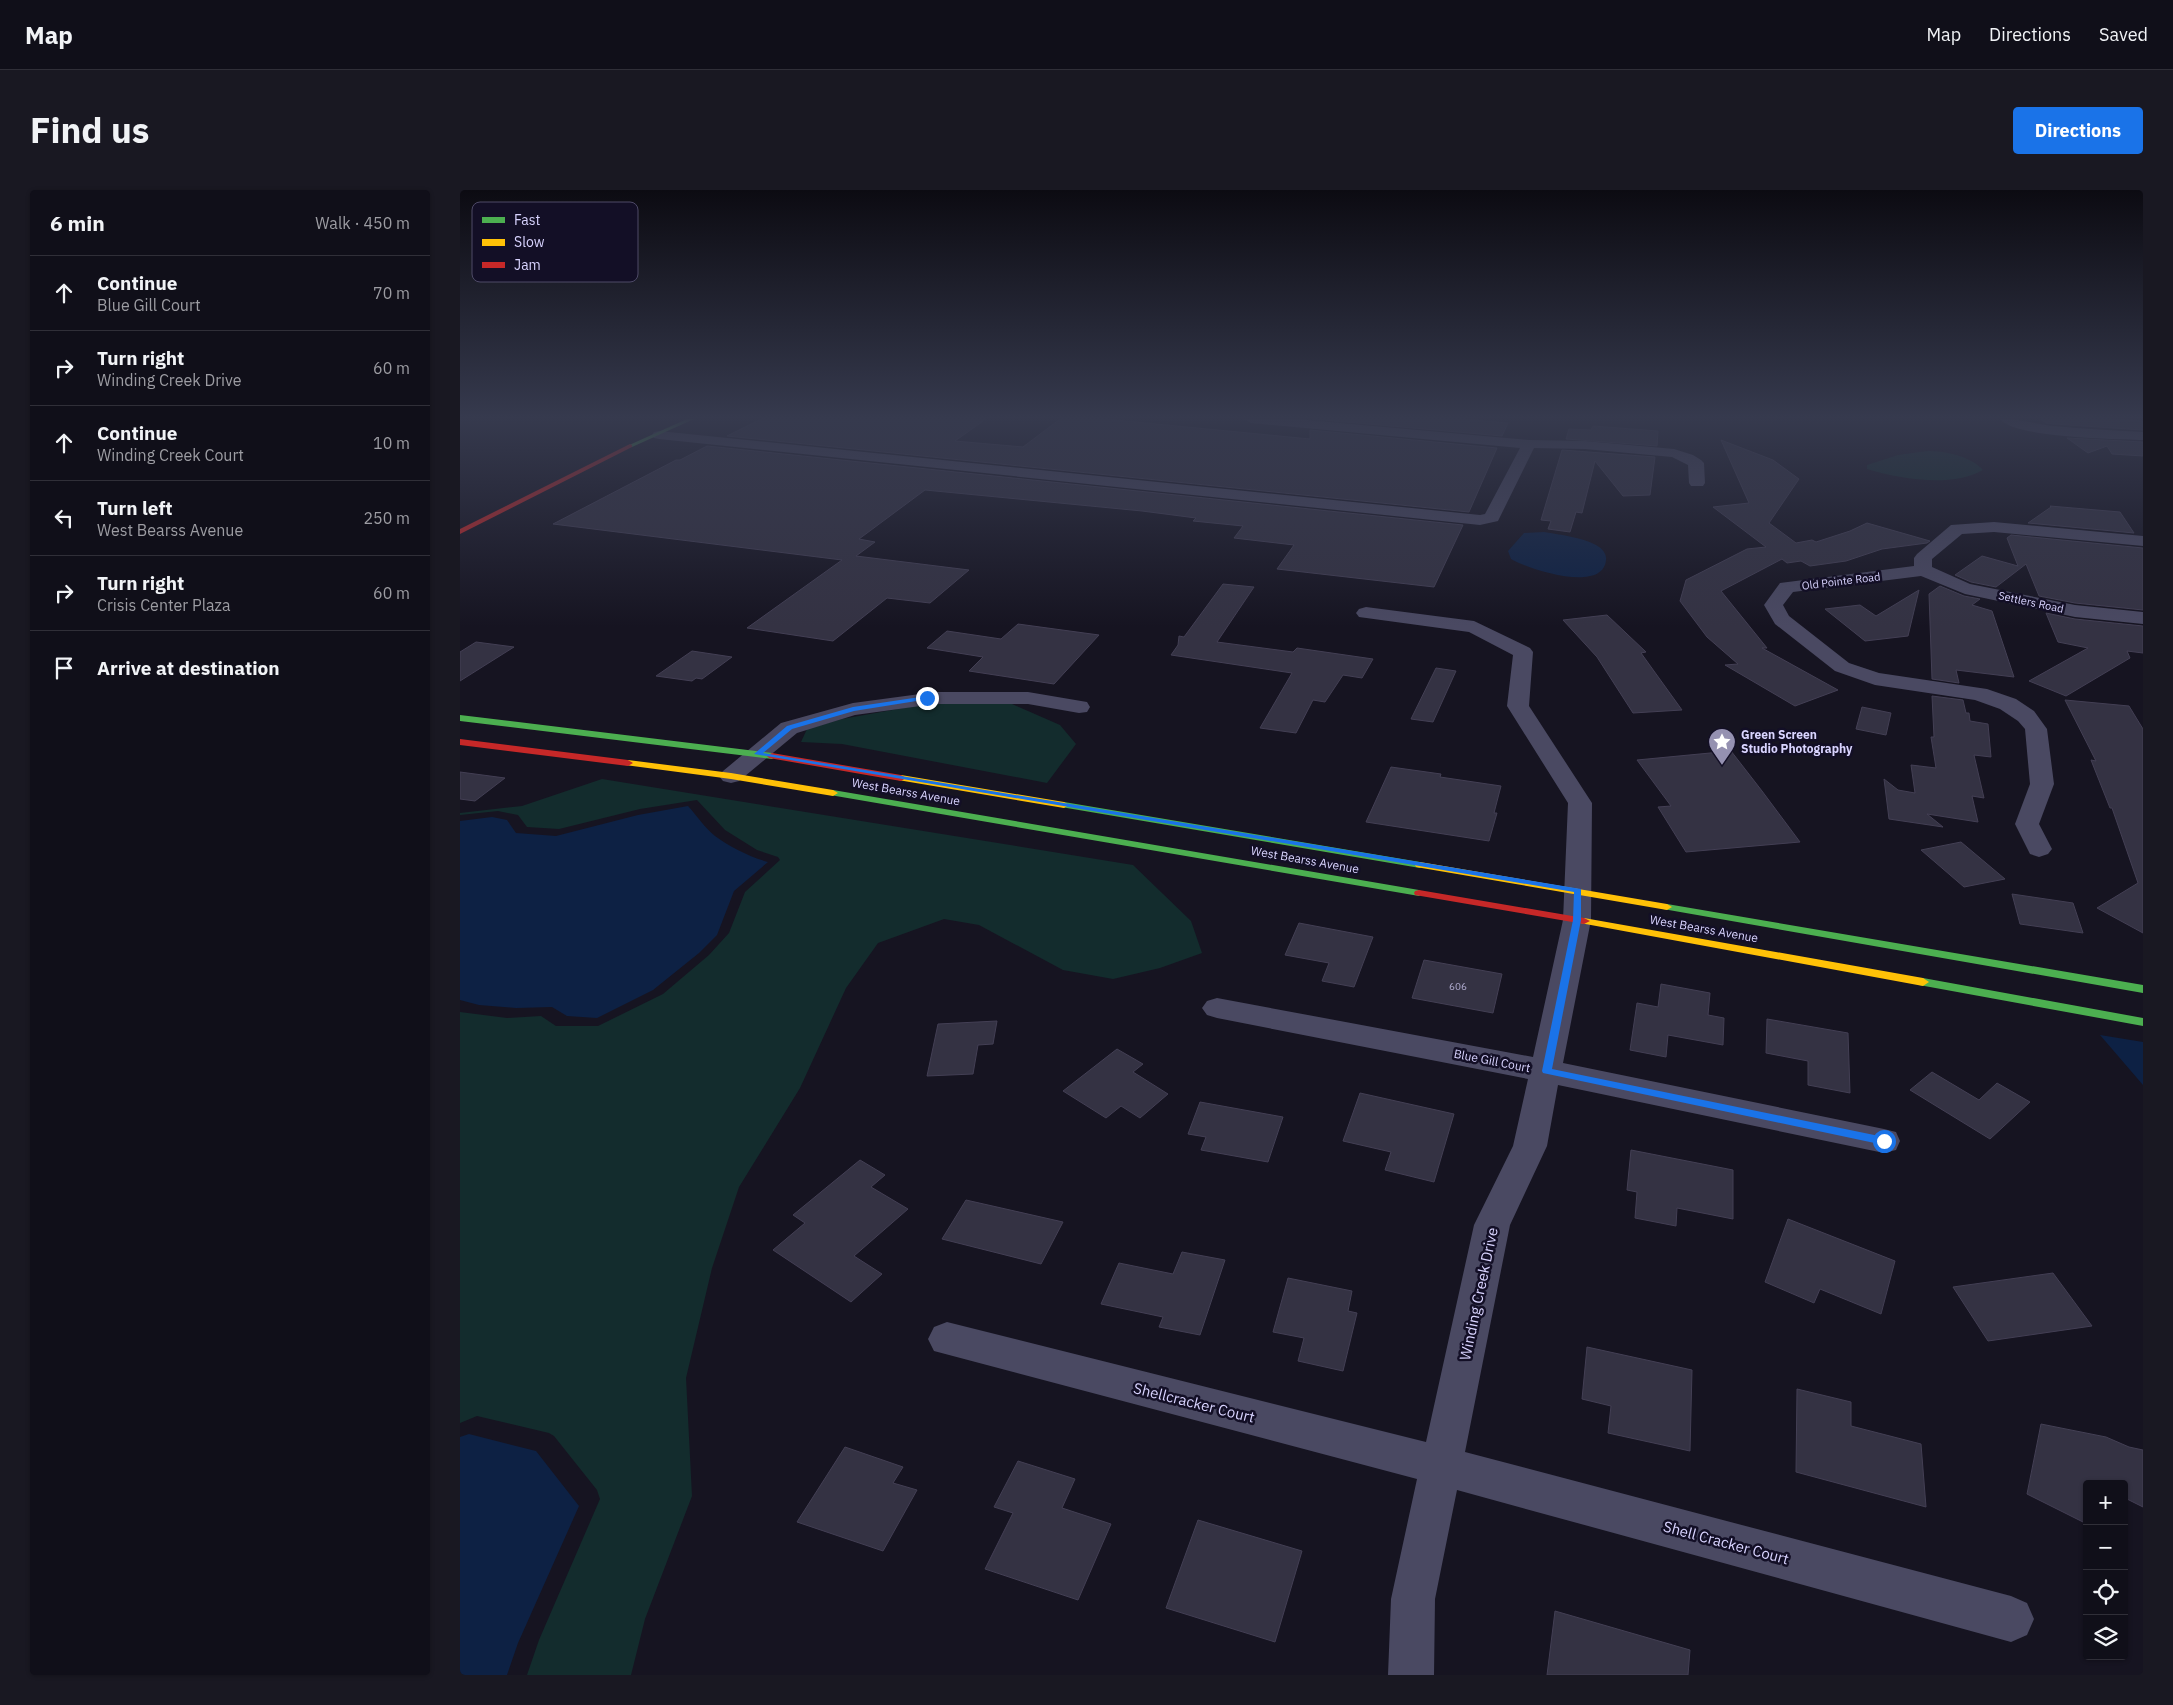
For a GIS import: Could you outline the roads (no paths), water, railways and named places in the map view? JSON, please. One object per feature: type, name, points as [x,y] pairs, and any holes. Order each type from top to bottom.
[{"type":"main road","points":[[460,532],[545,488]]},
{"type":"main road","points":[[546,502],[570,488]]},
{"type":"main road","name":"West Bearss Avenue","points":[[460,718],[757,754],[1577,905],[2143,1022]]},
{"type":"main road","name":"West Bearss Avenue","points":[[460,742],[730,776],[2143,989]]},
{"type":"street","points":[[1174,488],[1480,520],[1492,517],[1507,488]]},
{"type":"street","points":[[1923,570],[1923,558],[1957,529],[1994,527],[2143,541]]},
{"type":"street","name":"Settlers Road","points":[[1923,570],[1974,590],[2075,611],[2143,618]]},
{"type":"street","name":"Old Pointe Road","points":[[1923,570],[1787,587],[1773,605],[1782,620],[1842,668],[1875,679],[1979,694],[2008,704],[2026,716],[2036,729],[2042,784],[2027,824],[2040,850]]},
{"type":"street","name":"Winding Creek Drive","points":[[1366,613],[1474,626],[1523,652],[1518,706],[1580,803],[1577,905],[1546,1071],[1530,1146],[1492,1225],[1413,1600],[1411,1675]]},
{"type":"street","points":[[730,776],[789,728],[853,709],[927,698],[1028,698],[1079,707]]},
{"type":"street","name":"Blue Gill Court","points":[[1217,1008],[1546,1071],[1884,1141]]},
{"type":"street","name":"Shellcracker Court","points":[[947,1339],[1442,1466]]},
{"type":"street","name":"Shell Cracker Court","points":[[1442,1466],[2011,1619]]},
{"type":"water","points":[[1544,532],[1577,538],[1598,546],[1604,551],[1606,556],[1602,570],[1592,576],[1564,576],[1548,573],[1511,559],[1508,551],[1524,533]]},
{"type":"water","points":[[688,806],[715,836],[740,851],[768,862],[734,891],[717,935],[699,953],[653,990],[597,1018],[567,1016],[552,1007],[516,1008],[479,1005],[460,1000],[460,821],[492,817],[507,820],[516,833],[556,836],[638,815]]},
{"type":"water","points":[[2100,1035],[2143,1042],[2143,1085]]},
{"type":"water","points":[[469,1434],[536,1451],[579,1506],[518,1643],[507,1675],[460,1675],[460,1437]]},
{"type":"place","name":"Green Screen Studio Photography","points":[[1722,766]]}]
